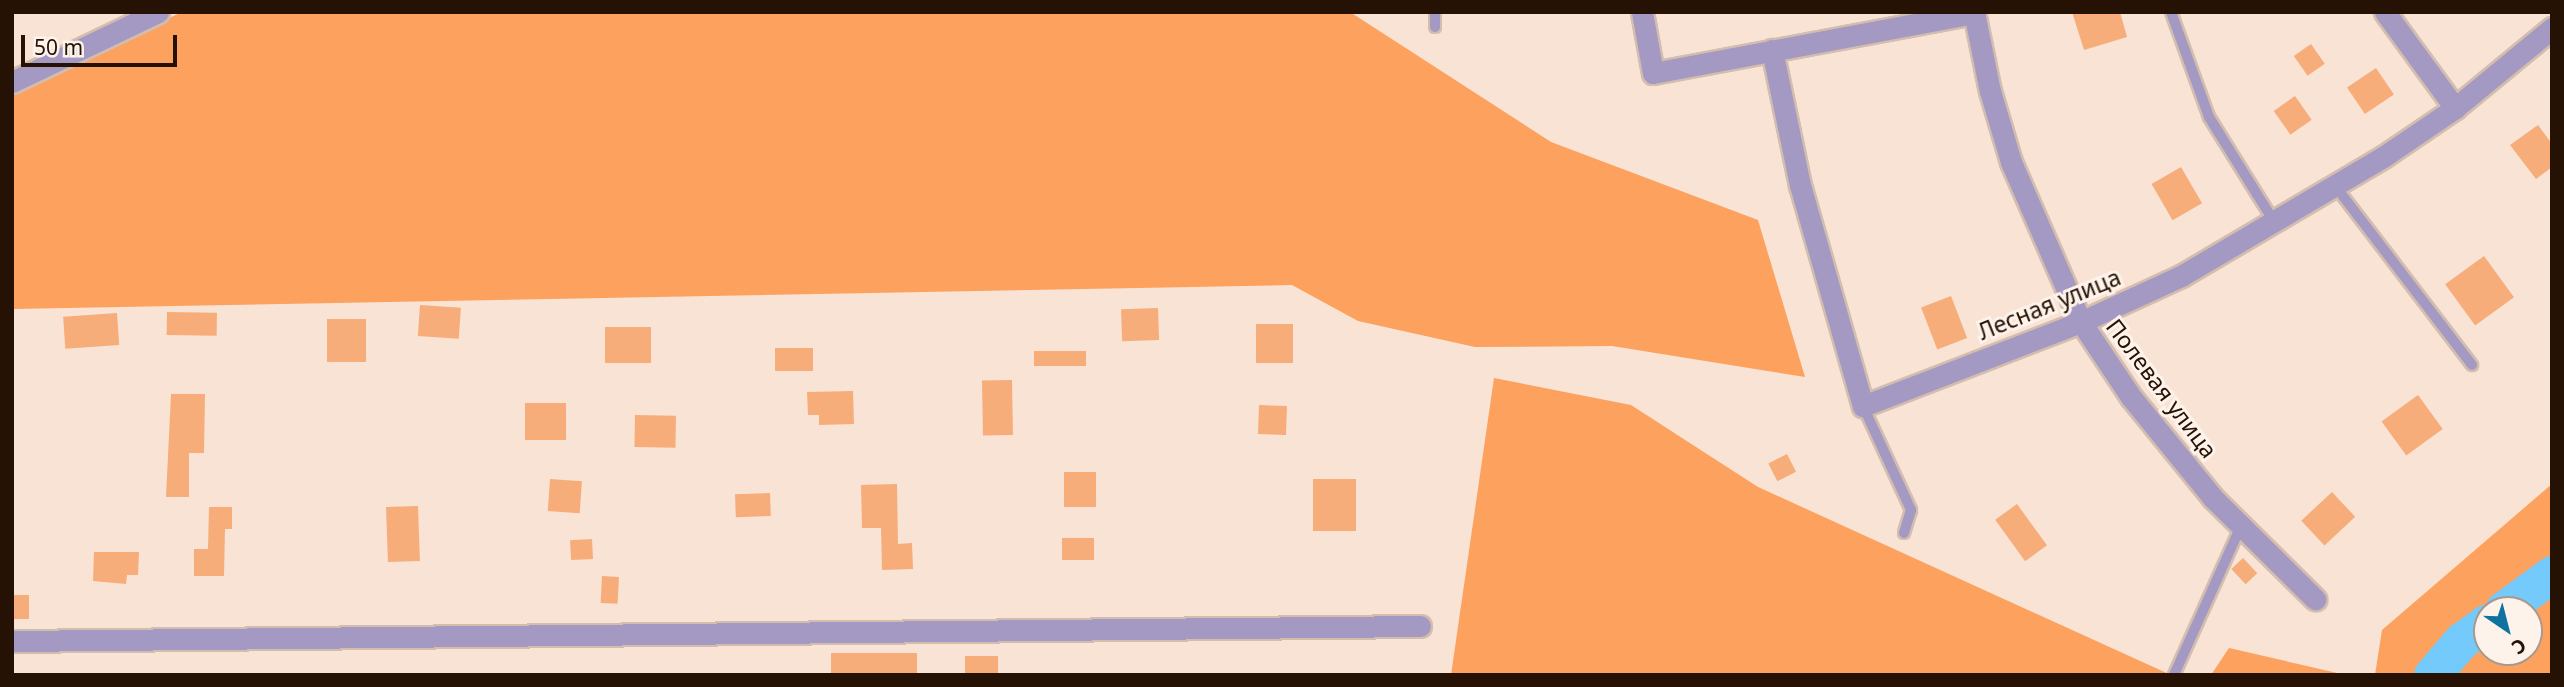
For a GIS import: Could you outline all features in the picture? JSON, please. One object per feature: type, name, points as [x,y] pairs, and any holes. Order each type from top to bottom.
[{"type":"street","points":[[12,82],[159,12]]},
{"type":"street","points":[[1642,12],[1653,73],[1974,13]]},
{"type":"street","points":[[2385,12],[2455,108]]},
{"type":"street","name":"Полевая улица","points":[[1974,13],[1990,90],[2011,162],[2081,322],[2132,397],[2241,526],[2315,599]]},
{"type":"street","name":"Лесная улица","points":[[1863,406],[2081,322],[2181,276],[2336,187],[2455,108],[2549,36]]},
{"type":"street","points":[[1772,50],[1800,185],[1863,406]]},
{"type":"street","points":[[12,641],[1420,626]]},
{"type":"lane","points":[[1435,12],[1435,27]]},
{"type":"lane","points":[[2171,12],[2208,117],[2275,223]]},
{"type":"lane","points":[[2336,187],[2473,365]]},
{"type":"lane","points":[[1863,406],[1911,510],[1904,533]]},
{"type":"lane","points":[[2174,675],[2241,526]]},
{"type":"shaded area","points":[[182,12],[1350,12],[1551,142],[1758,220],[1805,377],[1612,346],[1475,347],[1358,321],[1292,285],[12,309],[12,91]]},
{"type":"shaded area","points":[[1494,378],[1631,405],[1758,487],[2171,675],[1451,675]]},
{"type":"shaded area","points":[[2552,484],[2552,675],[2375,675],[2382,630]]},
{"type":"shaded area","points":[[2229,648],[2346,675],[2211,675]]},
{"type":"building","points":[[2072,12],[2120,12],[2127,37],[2084,50]]},
{"type":"building","points":[[2311,44],[2325,64],[2308,76],[2294,56]]},
{"type":"building","points":[[2376,68],[2394,95],[2365,114],[2347,88]]},
{"type":"building","points":[[2295,96],[2312,120],[2290,135],[2274,111]]},
{"type":"building","points":[[2538,125],[2552,144],[2552,167],[2536,179],[2510,145]]},
{"type":"building","points":[[2181,167],[2202,203],[2173,220],[2152,184]]},
{"type":"building","points":[[2484,256],[2514,297],[2475,325],[2445,284]]},
{"type":"building","points":[[1951,296],[1967,338],[1937,349],[1921,307]]},
{"type":"building","points":[[420,305],[461,308],[459,339],[418,336]]},
{"type":"building","points":[[1158,308],[1159,340],[1122,341],[1121,309]]},
{"type":"building","points":[[167,312],[217,313],[217,336],[167,335]]},
{"type":"building","points":[[117,313],[119,345],[65,349],[63,317]]},
{"type":"building","points":[[327,319],[366,319],[366,362],[327,362]]},
{"type":"building","points":[[1256,324],[1293,324],[1293,363],[1256,363]]},
{"type":"building","points":[[605,327],[651,327],[651,363],[605,363]]},
{"type":"building","points":[[775,348],[813,348],[813,371],[775,371]]},
{"type":"building","points":[[1034,351],[1086,351],[1086,366],[1034,366]]},
{"type":"building","points":[[1012,380],[1013,435],[983,436],[982,381]]},
{"type":"building","points":[[853,391],[854,424],[819,425],[819,415],[808,415],[807,392]]},
{"type":"building","points":[[171,394],[205,394],[204,453],[189,453],[189,497],[166,497]]},
{"type":"building","points":[[2418,395],[2443,429],[2406,455],[2382,421]]},
{"type":"building","points":[[525,403],[566,403],[566,440],[525,440]]},
{"type":"building","points":[[1259,405],[1287,406],[1286,435],[1258,434]]},
{"type":"building","points":[[635,415],[676,416],[675,448],[634,447]]},
{"type":"building","points":[[1787,454],[1796,472],[1777,481],[1768,464]]},
{"type":"building","points":[[1064,472],[1096,472],[1096,507],[1064,507]]},
{"type":"building","points":[[550,479],[582,481],[580,513],[548,511]]},
{"type":"building","points":[[1313,479],[1356,479],[1356,531],[1313,531]]},
{"type":"building","points":[[897,484],[898,544],[912,543],[913,569],[882,570],[881,528],[862,528],[861,485]]},
{"type":"building","points":[[2332,492],[2355,517],[2324,546],[2301,521]]},
{"type":"building","points":[[770,493],[771,516],[736,517],[735,494]]},
{"type":"building","points":[[2017,504],[2047,545],[2025,561],[1995,520]]},
{"type":"building","points":[[418,506],[420,561],[388,562],[386,507]]},
{"type":"building","points":[[209,507],[232,507],[232,529],[225,529],[224,576],[194,576],[194,549],[208,549]]},
{"type":"building","points":[[1062,538],[1094,538],[1094,560],[1062,560]]},
{"type":"building","points":[[592,539],[593,559],[571,560],[570,540]]},
{"type":"building","points":[[94,552],[139,552],[138,575],[127,575],[126,584],[93,581]]},
{"type":"building","points":[[2243,558],[2257,573],[2246,584],[2231,569]]},
{"type":"building","points":[[602,576],[619,577],[618,604],[601,603]]},
{"type":"building","points":[[12,595],[29,595],[29,619],[12,619]]},
{"type":"building","points":[[831,653],[917,653],[917,675],[831,675]]},
{"type":"building","points":[[965,656],[998,656],[998,675],[965,675]]},
{"type":"waterway","points":[[2522,596],[2552,574]]},
{"type":"waterway","points":[[2432,675],[2461,641],[2473,632]]}]
